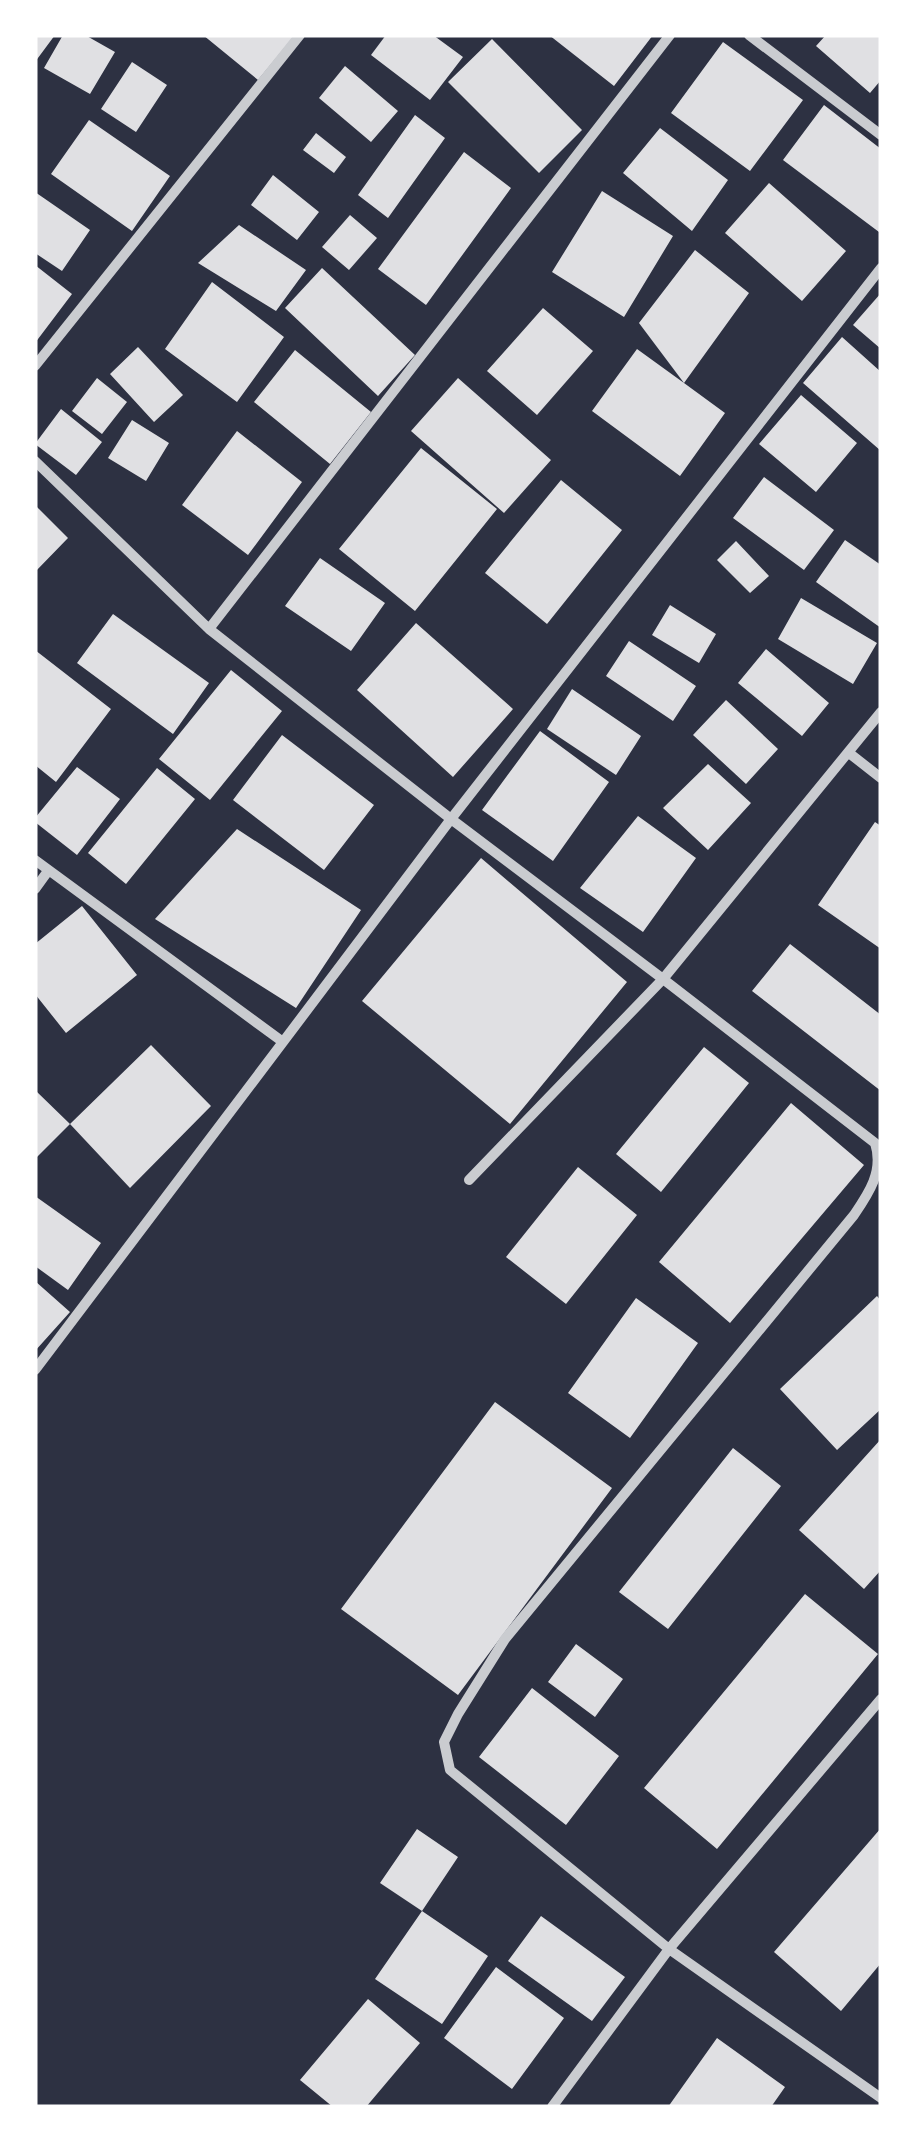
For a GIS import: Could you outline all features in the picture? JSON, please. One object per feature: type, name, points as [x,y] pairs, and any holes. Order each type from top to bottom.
[{"type":"street","points":[[35,366],[300,35]]},
{"type":"street","points":[[209,629],[670,35]]},
{"type":"street","points":[[748,35],[881,135]]},
{"type":"street","points":[[35,1370],[450,819],[881,268]]},
{"type":"street","points":[[35,461],[209,629],[450,819],[875,1143],[878,1168],[869,1192],[814,1266],[505,1639],[444,1742],[450,1770],[669,1949],[881,2098]]},
{"type":"street","points":[[469,1180],[663,979],[881,712]]},
{"type":"street","points":[[849,752],[881,778]]},
{"type":"street","points":[[35,860],[282,1042]]},
{"type":"street","points":[[35,889],[48,872]]},
{"type":"street","points":[[552,2107],[669,1949],[881,1699]]},
{"type":"building","points":[[35,35],[55,35],[35,62]]},
{"type":"building","points":[[63,35],[85,35],[115,52],[90,94],[44,68]]},
{"type":"building","points":[[203,35],[295,35],[258,80]]},
{"type":"building","points":[[386,35],[433,35],[463,57],[430,100],[371,55]]},
{"type":"building","points":[[549,35],[653,35],[614,86]]},
{"type":"building","points":[[826,35],[881,35],[881,80],[870,93],[816,46]]},
{"type":"building","points":[[492,39],[582,130],[539,173],[448,82]]},
{"type":"building","points":[[723,42],[803,100],[750,171],[671,113]]},
{"type":"building","points":[[132,62],[167,85],[136,132],[101,109]]},
{"type":"building","points":[[345,66],[398,111],[371,142],[319,98]]},
{"type":"building","points":[[824,105],[881,149],[879,232],[783,160]]},
{"type":"building","points":[[415,115],[445,138],[388,218],[358,195]]},
{"type":"building","points":[[89,120],[170,176],[132,231],[51,174]]},
{"type":"building","points":[[660,128],[728,180],[692,231],[623,173]]},
{"type":"building","points":[[316,133],[346,157],[334,173],[303,150]]},
{"type":"building","points":[[464,152],[511,188],[426,305],[378,269]]},
{"type":"building","points":[[273,175],[319,212],[297,240],[251,205]]},
{"type":"building","points":[[769,183],[846,251],[802,301],[725,233]]},
{"type":"building","points":[[602,191],[673,236],[624,317],[552,272]]},
{"type":"building","points":[[35,192],[90,230],[62,271],[35,253]]},
{"type":"building","points":[[350,215],[377,238],[349,270],[322,247]]},
{"type":"building","points":[[239,225],[306,270],[276,311],[198,263]]},
{"type":"building","points":[[695,250],[749,293],[684,383],[639,323]]},
{"type":"building","points":[[35,265],[72,294],[35,343]]},
{"type":"building","points":[[322,268],[415,355],[378,396],[285,308]]},
{"type":"building","points":[[212,282],[284,337],[237,402],[165,349]]},
{"type":"building","points":[[881,293],[881,349],[853,325]]},
{"type":"building","points":[[543,308],[593,351],[537,415],[487,371]]},
{"type":"building","points":[[842,337],[881,372],[881,451],[803,383]]},
{"type":"building","points":[[138,347],[183,395],[154,422],[110,374]]},
{"type":"building","points":[[637,349],[725,413],[680,476],[592,411]]},
{"type":"building","points":[[295,350],[371,412],[330,464],[254,402]]},
{"type":"building","points":[[97,378],[127,402],[102,434],[72,411]]},
{"type":"building","points":[[458,378],[551,460],[504,513],[411,431]]},
{"type":"building","points":[[801,395],[857,443],[816,492],[759,444]]},
{"type":"building","points":[[61,409],[102,442],[76,475],[35,444]]},
{"type":"building","points":[[132,420],[169,443],[146,481],[108,458]]},
{"type":"building","points":[[237,431],[302,482],[248,555],[182,505]]},
{"type":"building","points":[[421,448],[497,509],[415,611],[339,549]]},
{"type":"building","points":[[764,477],[834,530],[804,570],[733,518]]},
{"type":"building","points":[[561,480],[622,530],[547,624],[485,573]]},
{"type":"building","points":[[35,505],[68,538],[35,572]]},
{"type":"building","points":[[845,540],[881,565],[881,628],[816,582]]},
{"type":"building","points":[[736,541],[769,576],[750,593],[717,560]]},
{"type":"building","points":[[320,558],[385,603],[351,651],[285,606]]},
{"type":"building","points":[[801,598],[877,643],[853,684],[778,639]]},
{"type":"building","points":[[670,605],[716,634],[699,663],[652,635]]},
{"type":"building","points":[[113,614],[209,683],[173,734],[77,663]]},
{"type":"building","points":[[416,623],[513,709],[453,777],[357,690]]},
{"type":"building","points":[[629,641],[696,686],[673,721],[606,676]]},
{"type":"building","points":[[766,649],[829,703],[802,736],[738,683]]},
{"type":"building","points":[[35,650],[111,709],[56,782],[35,765]]},
{"type":"building","points":[[231,670],[282,711],[210,800],[159,759]]},
{"type":"building","points":[[572,689],[641,736],[616,775],[547,729]]},
{"type":"building","points":[[726,700],[778,749],[746,784],[693,735]]},
{"type":"building","points":[[540,731],[609,782],[553,861],[482,810]]},
{"type":"building","points":[[282,735],[374,805],[324,870],[233,800]]},
{"type":"building","points":[[708,764],[751,803],[708,850],[663,808]]},
{"type":"building","points":[[77,767],[120,799],[77,855],[35,822],[35,818]]},
{"type":"building","points":[[157,768],[195,799],[126,884],[88,853]]},
{"type":"building","points":[[638,816],[696,858],[643,932],[580,888]]},
{"type":"building","points":[[875,822],[881,826],[881,949],[818,905]]},
{"type":"building","points":[[237,829],[361,910],[296,1008],[155,919]]},
{"type":"building","points":[[481,858],[627,982],[510,1124],[362,1001]]},
{"type":"building","points":[[82,906],[137,975],[66,1033],[35,994],[35,944]]},
{"type":"building","points":[[790,944],[881,1015],[881,1091],[752,991]]},
{"type":"building","points":[[151,1045],[211,1106],[130,1188],[70,1124]]},
{"type":"building","points":[[704,1047],[749,1083],[661,1192],[616,1154]]},
{"type":"building","points":[[35,1090],[70,1124],[35,1159]]},
{"type":"building","points":[[791,1103],[864,1165],[730,1323],[659,1262]]},
{"type":"building","points":[[578,1167],[637,1215],[566,1304],[506,1257]]},
{"type":"building","points":[[35,1196],[101,1243],[68,1290],[35,1266]]},
{"type":"building","points":[[35,1281],[70,1312],[35,1351]]},
{"type":"building","points":[[877,1296],[881,1301],[881,1409],[837,1450],[780,1389]]},
{"type":"building","points":[[636,1298],[698,1343],[630,1438],[568,1393]]},
{"type":"building","points":[[495,1402],[612,1488],[458,1695],[341,1609]]},
{"type":"building","points":[[881,1439],[881,1570],[864,1589],[799,1530]]},
{"type":"building","points":[[733,1448],[781,1486],[668,1629],[619,1592]]},
{"type":"building","points":[[805,1594],[878,1654],[717,1849],[644,1788]]},
{"type":"building","points":[[576,1644],[623,1679],[595,1717],[548,1682]]},
{"type":"building","points":[[532,1688],[619,1756],[566,1825],[479,1757]]},
{"type":"building","points":[[881,1828],[881,1963],[841,2011],[774,1952]]},
{"type":"building","points":[[417,1829],[458,1857],[422,1911],[380,1883]]},
{"type":"building","points":[[422,1911],[488,1956],[442,2024],[375,1979]]},
{"type":"building","points":[[541,1916],[625,1977],[592,2021],[508,1961]]},
{"type":"building","points":[[496,1967],[564,2018],[512,2089],[444,2038]]},
{"type":"building","points":[[368,1999],[420,2043],[366,2107],[333,2107],[300,2080]]},
{"type":"building","points":[[717,2038],[785,2087],[771,2107],[668,2107]]}]
